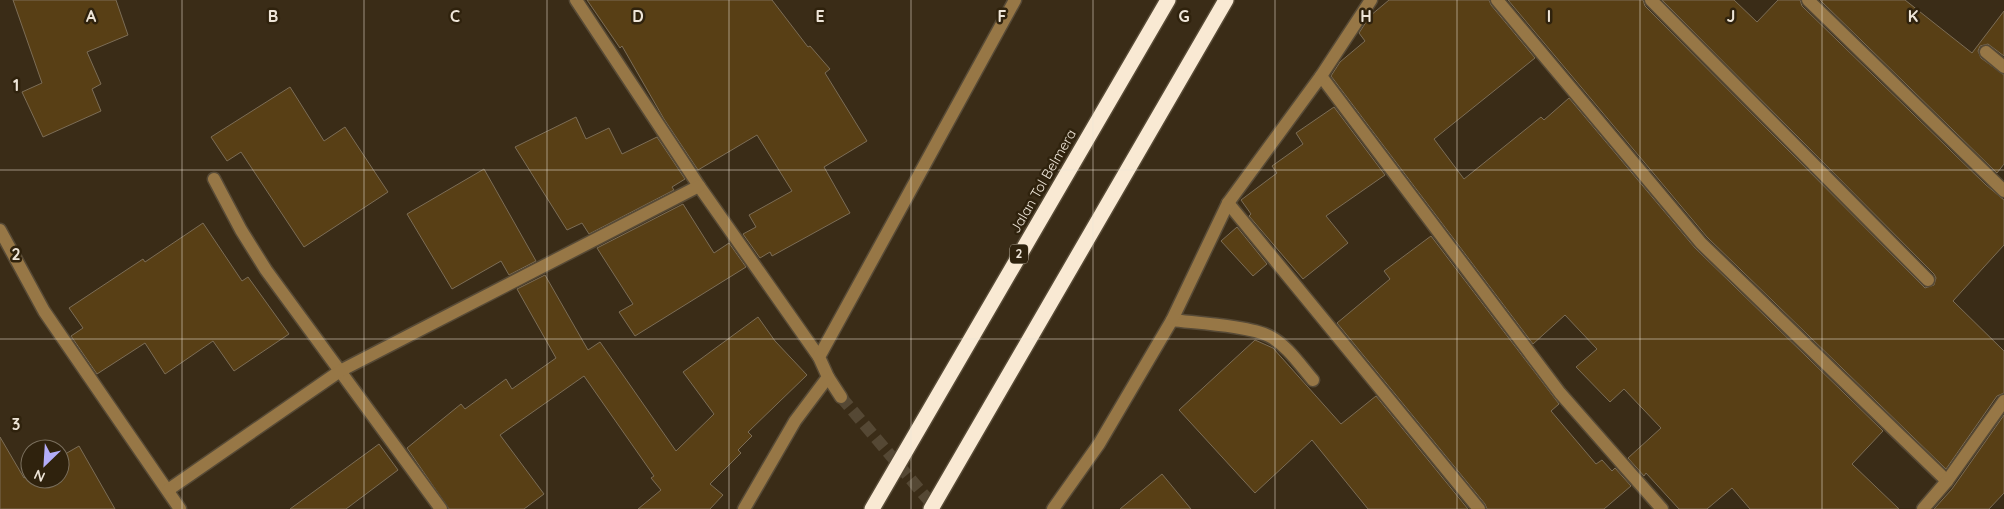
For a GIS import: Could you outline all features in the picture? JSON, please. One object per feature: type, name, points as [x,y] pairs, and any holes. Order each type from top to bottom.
[{"type":"highway","name":"Jalan Tol Belmera","points":[[872,509],[1168,0]]},
{"type":"highway","points":[[931,509],[1226,0]]},
{"type":"street","points":[[576,0],[699,186],[819,357],[828,377],[841,397]]},
{"type":"street","points":[[819,357],[1015,0]]},
{"type":"street","points":[[1053,509],[1099,444],[1172,320],[1228,203],[1321,76],[1371,0]]},
{"type":"street","points":[[1497,0],[1701,243],[1947,481]]},
{"type":"street","points":[[1651,0],[1928,280]]},
{"type":"street","points":[[1808,0],[2004,191]]},
{"type":"street","points":[[1986,52],[2004,67]]},
{"type":"street","points":[[1321,76],[1560,393],[1662,509]]},
{"type":"street","points":[[214,180],[241,230],[266,270],[440,509]]},
{"type":"street","points":[[168,490],[340,371],[699,186]]},
{"type":"street","points":[[1228,203],[1479,509]]},
{"type":"street","points":[[0,230],[44,310],[180,509]]},
{"type":"street","points":[[1172,320],[1270,336],[1284,347],[1313,380]]},
{"type":"street","points":[[744,509],[794,422],[828,377]]},
{"type":"street","points":[[1923,509],[1947,481],[2004,401]]},
{"type":"building","points":[[13,0],[116,0],[128,35],[87,52],[101,84],[92,89],[101,111],[43,137],[22,92],[42,83]]},
{"type":"building","points":[[587,0],[772,0],[808,47],[810,46],[830,69],[825,73],[867,141],[824,167],[850,213],[772,256],[770,252],[760,258],[743,234],[756,227],[749,215],[792,191],[757,135],[698,170],[664,119],[622,46],[620,48]]},
{"type":"building","points":[[1389,0],[1489,0],[1491,5],[1535,58],[1434,139],[1464,179],[1541,117],[1544,120],[1569,98],[1695,248],[1883,431],[1852,464],[1899,509],[1750,509],[1732,488],[1707,509],[1679,509],[1646,473],[1644,476],[1628,458],[1661,428],[1624,389],[1610,402],[1576,367],[1597,349],[1565,315],[1533,344],[1331,76],[1340,62],[1365,41],[1359,33],[1370,16]]},
{"type":"building","points":[[1508,0],[1643,0],[1645,6],[1925,288],[1934,285],[1936,278],[1934,274],[1662,0],[1734,0],[1757,22],[1778,0],[1800,0],[1802,6],[1986,185],[2004,200],[2004,245],[1953,301],[2004,351],[2004,393],[1997,396],[1946,469],[1707,237]]},
{"type":"building","points":[[1820,0],[1905,0],[1972,53],[2004,11],[2004,56],[1988,44],[1980,46],[1978,51],[1981,58],[2004,75],[2004,164],[1997,173]]},
{"type":"building","points":[[290,87],[324,141],[345,127],[388,192],[304,247],[241,152],[227,161],[211,137]]},
{"type":"building","points":[[1334,107],[1385,175],[1326,216],[1348,243],[1303,279],[1249,216],[1251,214],[1241,200],[1277,173],[1272,166],[1303,144],[1296,133]]},
{"type":"building","points":[[576,117],[586,139],[609,128],[622,154],[657,137],[685,179],[672,187],[674,190],[589,234],[582,223],[567,230],[515,147]]},
{"type":"building","points":[[484,169],[536,261],[509,275],[501,261],[452,289],[407,214]]},
{"type":"building","points":[[683,204],[714,253],[729,243],[746,267],[635,336],[619,312],[633,304],[597,248]]},
{"type":"building","points":[[203,223],[242,281],[248,277],[289,334],[234,371],[213,341],[165,374],[145,343],[97,374],[71,336],[83,328],[69,308],[143,259],[145,262]]},
{"type":"building","points":[[1237,227],[1267,264],[1253,276],[1221,241]]},
{"type":"building","points":[[1431,236],[1559,404],[1551,411],[1596,464],[1602,460],[1612,471],[1615,468],[1631,486],[1604,509],[1487,509],[1485,504],[1337,323],[1390,279],[1384,271]]},
{"type":"building","points":[[545,275],[588,350],[600,342],[676,451],[714,414],[683,372],[758,317],[775,341],[807,375],[748,432],[752,436],[738,450],[741,453],[710,484],[723,495],[710,509],[638,509],[661,490],[651,478],[654,476],[584,376],[500,435],[544,494],[524,509],[449,509],[407,448],[461,404],[465,409],[506,379],[512,389],[556,358],[517,289]]},
{"type":"building","points":[[1255,340],[1273,348],[1341,424],[1376,396],[1468,509],[1368,509],[1312,440],[1255,493],[1179,410]]},
{"type":"building","points":[[2004,415],[2004,493],[1989,509],[1934,509],[1952,489]]},
{"type":"building","points":[[0,437],[20,471],[20,489],[70,489],[70,451],[79,446],[115,509],[0,509]]},
{"type":"building","points":[[379,444],[398,470],[346,509],[290,509]]},
{"type":"building","points":[[1162,474],[1191,509],[1120,509]]},
{"type":"tunnel","points":[[841,397],[936,509]]}]
